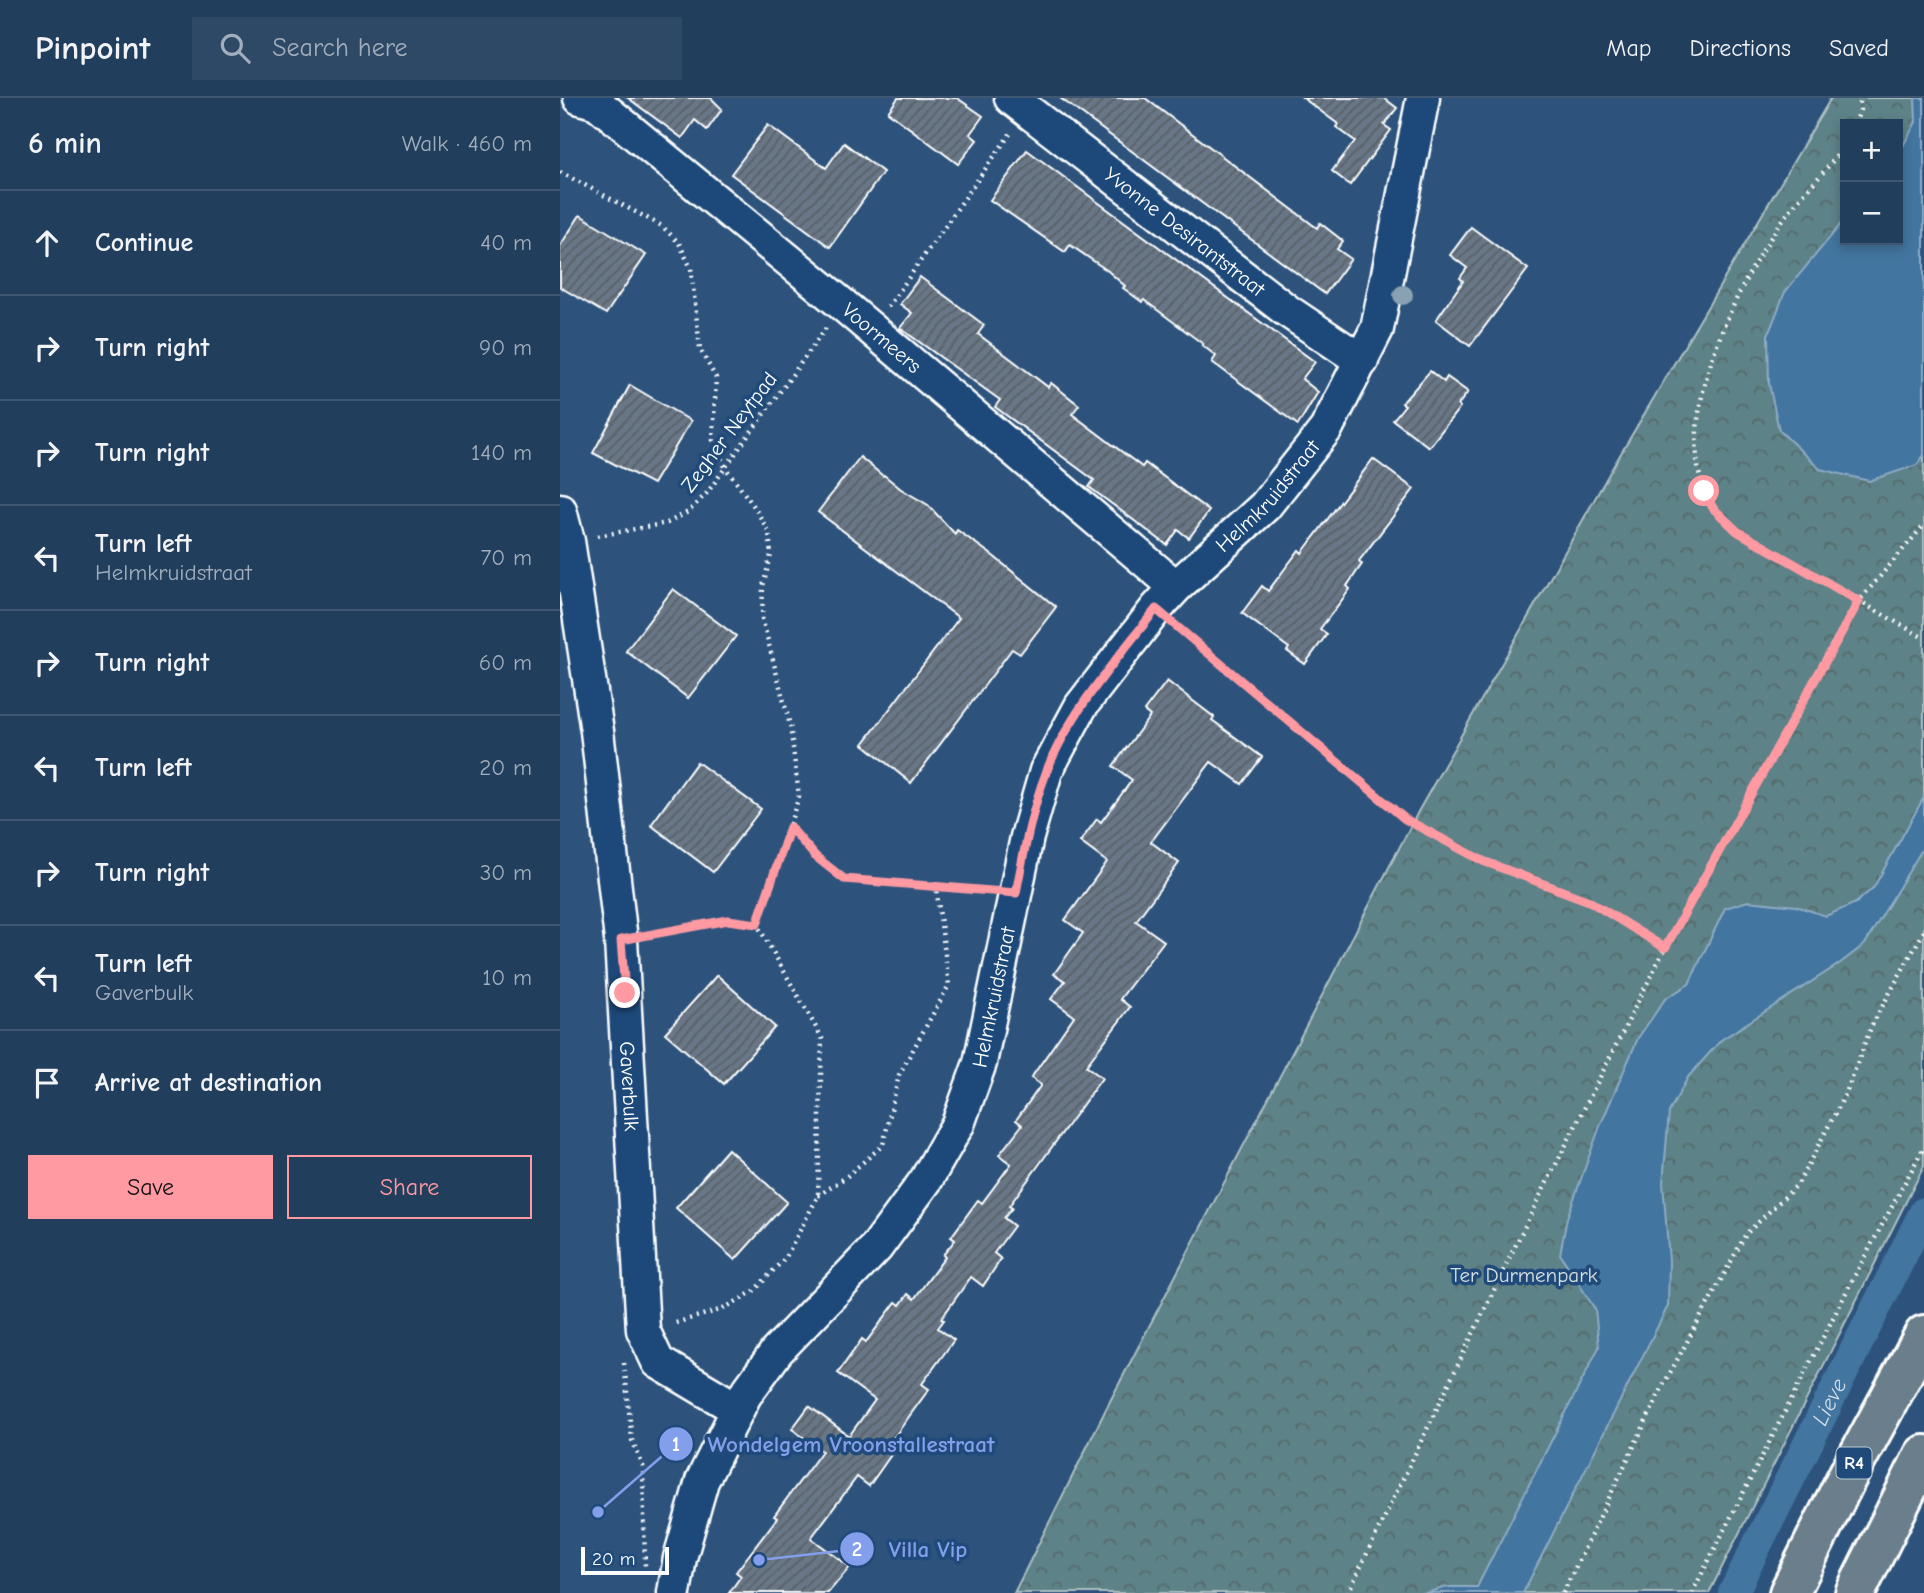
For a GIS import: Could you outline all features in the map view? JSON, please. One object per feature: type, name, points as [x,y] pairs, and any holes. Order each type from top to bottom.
[{"type":"highway","name":"R4","points":[[1789,1593],[1848,1475],[1924,1335]]},
{"type":"highway","points":[[1854,1593],[1924,1455]]},
{"type":"street","name":"Voormeers","points":[[580,98],[597,103],[843,305],[1166,598]]},
{"type":"street","name":"Helmkruidstraat","points":[[660,1587],[680,1559],[702,1481],[737,1409],[777,1352],[876,1248],[926,1180],[958,1124],[980,1063],[1027,837],[1046,771],[1081,706],[1166,598],[1265,506],[1326,429],[1362,361],[1377,329],[1423,98]]},
{"type":"street","name":"Yvonne Desirantstraat","points":[[1019,104],[1286,310],[1362,361]]},
{"type":"street","name":"Gaverbulk","points":[[560,510],[568,541],[597,731],[621,940],[643,1330],[658,1362],[737,1409]]},
{"type":"path","points":[[1857,119],[1860,98]]},
{"type":"path","points":[[872,331],[1019,104]]},
{"type":"path","points":[[1840,150],[1788,213],[1758,259],[1713,353],[1702,395],[1697,441],[1699,471],[1704,491],[1713,508],[1725,520],[1764,547],[1924,638]]},
{"type":"path","points":[[560,172],[662,226],[679,243],[691,268],[700,349],[716,378],[713,440],[725,467],[769,532],[771,555],[763,586],[762,618],[790,725],[799,796],[757,924],[822,1038],[818,1196],[786,1257],[754,1291],[723,1309],[643,1330],[626,1344],[624,1357],[632,1440],[643,1466],[660,1587]]},
{"type":"path","name":"Zegher Neytpad","points":[[568,541],[667,523],[688,512],[707,493],[843,305]]},
{"type":"path","points":[[1348,1593],[1521,1234],[1665,948],[1859,601],[1924,525]]},
{"type":"path","points":[[1166,598],[1405,819],[1483,861],[1589,901],[1665,948]]},
{"type":"path","points":[[790,827],[815,856],[844,879],[1016,893]]},
{"type":"path","points":[[818,1196],[846,1177],[883,1145],[899,1075],[949,985],[936,886]]},
{"type":"path","points":[[621,940],[728,920],[757,924]]},
{"type":"path","points":[[1563,1593],[1683,1350],[1746,1234],[1798,1184],[1846,1093],[1871,1025],[1924,931]]},
{"type":"path","points":[[1692,1593],[1924,1147]]},
{"type":"green space","name":"Ter Durmenpark","points":[[1831,98],[1924,98],[1924,1166],[1709,1593],[1014,1593],[1108,1405],[1419,810],[1610,472]]},
{"type":"water","points":[[1915,98],[1924,98],[1924,455],[1917,465],[1869,481],[1820,469],[1779,430],[1769,384],[1768,335],[1785,292],[1840,225],[1840,245],[1903,245],[1903,146],[1916,122]]},
{"type":"water","points":[[1924,797],[1924,846],[1865,944],[1839,964],[1721,1040],[1688,1077],[1669,1112],[1663,1183],[1669,1261],[1668,1306],[1523,1593],[1425,1593],[1447,1587],[1477,1587],[1599,1347],[1595,1309],[1560,1254],[1567,1218],[1600,1126],[1638,1038],[1665,999],[1689,984],[1725,908],[1748,901],[1796,906],[1826,916],[1856,903],[1874,887]]},
{"type":"building","points":[[628,98],[711,98],[722,109],[707,130],[695,120],[682,138]]},
{"type":"building","points":[[898,98],[957,98],[983,116],[970,134],[977,140],[958,164],[888,112]]},
{"type":"building","points":[[1060,98],[1145,98],[1317,228],[1320,223],[1343,241],[1337,249],[1351,259],[1325,294]]},
{"type":"building","points":[[1303,98],[1384,98],[1397,108],[1384,125],[1391,130],[1350,185],[1332,171],[1355,141],[1336,127],[1338,124]]},
{"type":"building","points":[[768,125],[826,168],[844,143],[883,172],[830,247],[731,174]]},
{"type":"building","points":[[1027,150],[1315,362],[1302,379],[1318,392],[1298,425],[1212,362],[1216,356],[1203,344],[1144,300],[1142,302],[1123,288],[1125,286],[1108,271],[1070,245],[1065,252],[990,200]]},
{"type":"building","points":[[580,215],[646,255],[606,314],[560,287],[560,246]]},
{"type":"building","points":[[1471,227],[1528,269],[1470,346],[1436,320],[1463,281],[1460,278],[1467,268],[1450,255]]},
{"type":"building","points":[[920,277],[984,325],[978,334],[1048,387],[1051,383],[1079,405],[1072,414],[1142,467],[1145,463],[1209,511],[1189,538],[1178,530],[1167,545],[1089,487],[1094,480],[995,407],[1000,400],[900,328],[912,313],[900,304]]},
{"type":"building","points":[[1430,371],[1444,382],[1447,377],[1468,392],[1458,405],[1460,407],[1429,447],[1393,420],[1405,405],[1402,403]]},
{"type":"building","points":[[630,385],[691,421],[653,484],[593,453]]},
{"type":"building","points":[[860,457],[901,489],[928,505],[955,534],[957,530],[992,555],[1056,607],[1020,654],[1012,649],[911,783],[863,744],[959,618],[818,512]]},
{"type":"building","points":[[1373,459],[1414,489],[1359,561],[1362,564],[1347,586],[1350,589],[1320,629],[1327,634],[1305,664],[1287,651],[1289,648],[1242,613],[1262,586],[1268,591],[1299,550],[1302,553]]},
{"type":"building","points":[[673,589],[736,636],[688,698],[626,651]]},
{"type":"building","points":[[1167,681],[1214,717],[1212,720],[1262,757],[1242,784],[1211,762],[1151,842],[1179,863],[1136,921],[1164,941],[1120,999],[1130,1007],[1086,1066],[1102,1078],[1009,1206],[1012,1208],[1004,1218],[1014,1226],[994,1253],[1001,1259],[983,1286],[971,1277],[941,1319],[944,1320],[938,1328],[954,1340],[922,1384],[929,1389],[887,1447],[893,1452],[869,1486],[857,1477],[811,1538],[850,1567],[828,1593],[729,1593],[741,1576],[736,1572],[777,1518],[774,1516],[822,1451],[792,1429],[809,1406],[849,1436],[875,1400],[838,1373],[862,1339],[866,1342],[896,1302],[900,1305],[908,1294],[914,1299],[945,1257],[943,1255],[955,1240],[951,1237],[978,1200],[982,1203],[1011,1164],[999,1155],[1022,1125],[1016,1120],[1041,1085],[1031,1078],[1074,1016],[1051,999],[1065,981],[1054,974],[1083,933],[1065,920],[1107,862],[1080,842],[1097,819],[1101,822],[1132,780],[1113,766],[1150,716],[1144,711]]},
{"type":"building","points":[[697,762],[761,809],[713,872],[651,825]]},
{"type":"building","points":[[717,975],[775,1027],[724,1084],[665,1033]]},
{"type":"building","points":[[728,1149],[787,1202],[735,1260],[676,1208]]},
{"type":"waterway","name":"Lieve","points":[[1733,1593],[1924,1212]]},
{"type":"place","name":"Wondelgem Vroonstallestraat","points":[[598,1512]]},
{"type":"place","name":"Villa Vip","points":[[759,1560]]},
{"type":"route","points":[[625,993],[621,940],[728,920],[757,924],[790,827],[815,856],[844,879],[1016,893],[1027,837],[1046,771],[1081,706],[1156,609],[1405,819],[1483,861],[1589,901],[1665,948],[1859,601],[1737,531],[1713,508],[1704,491]]}]
